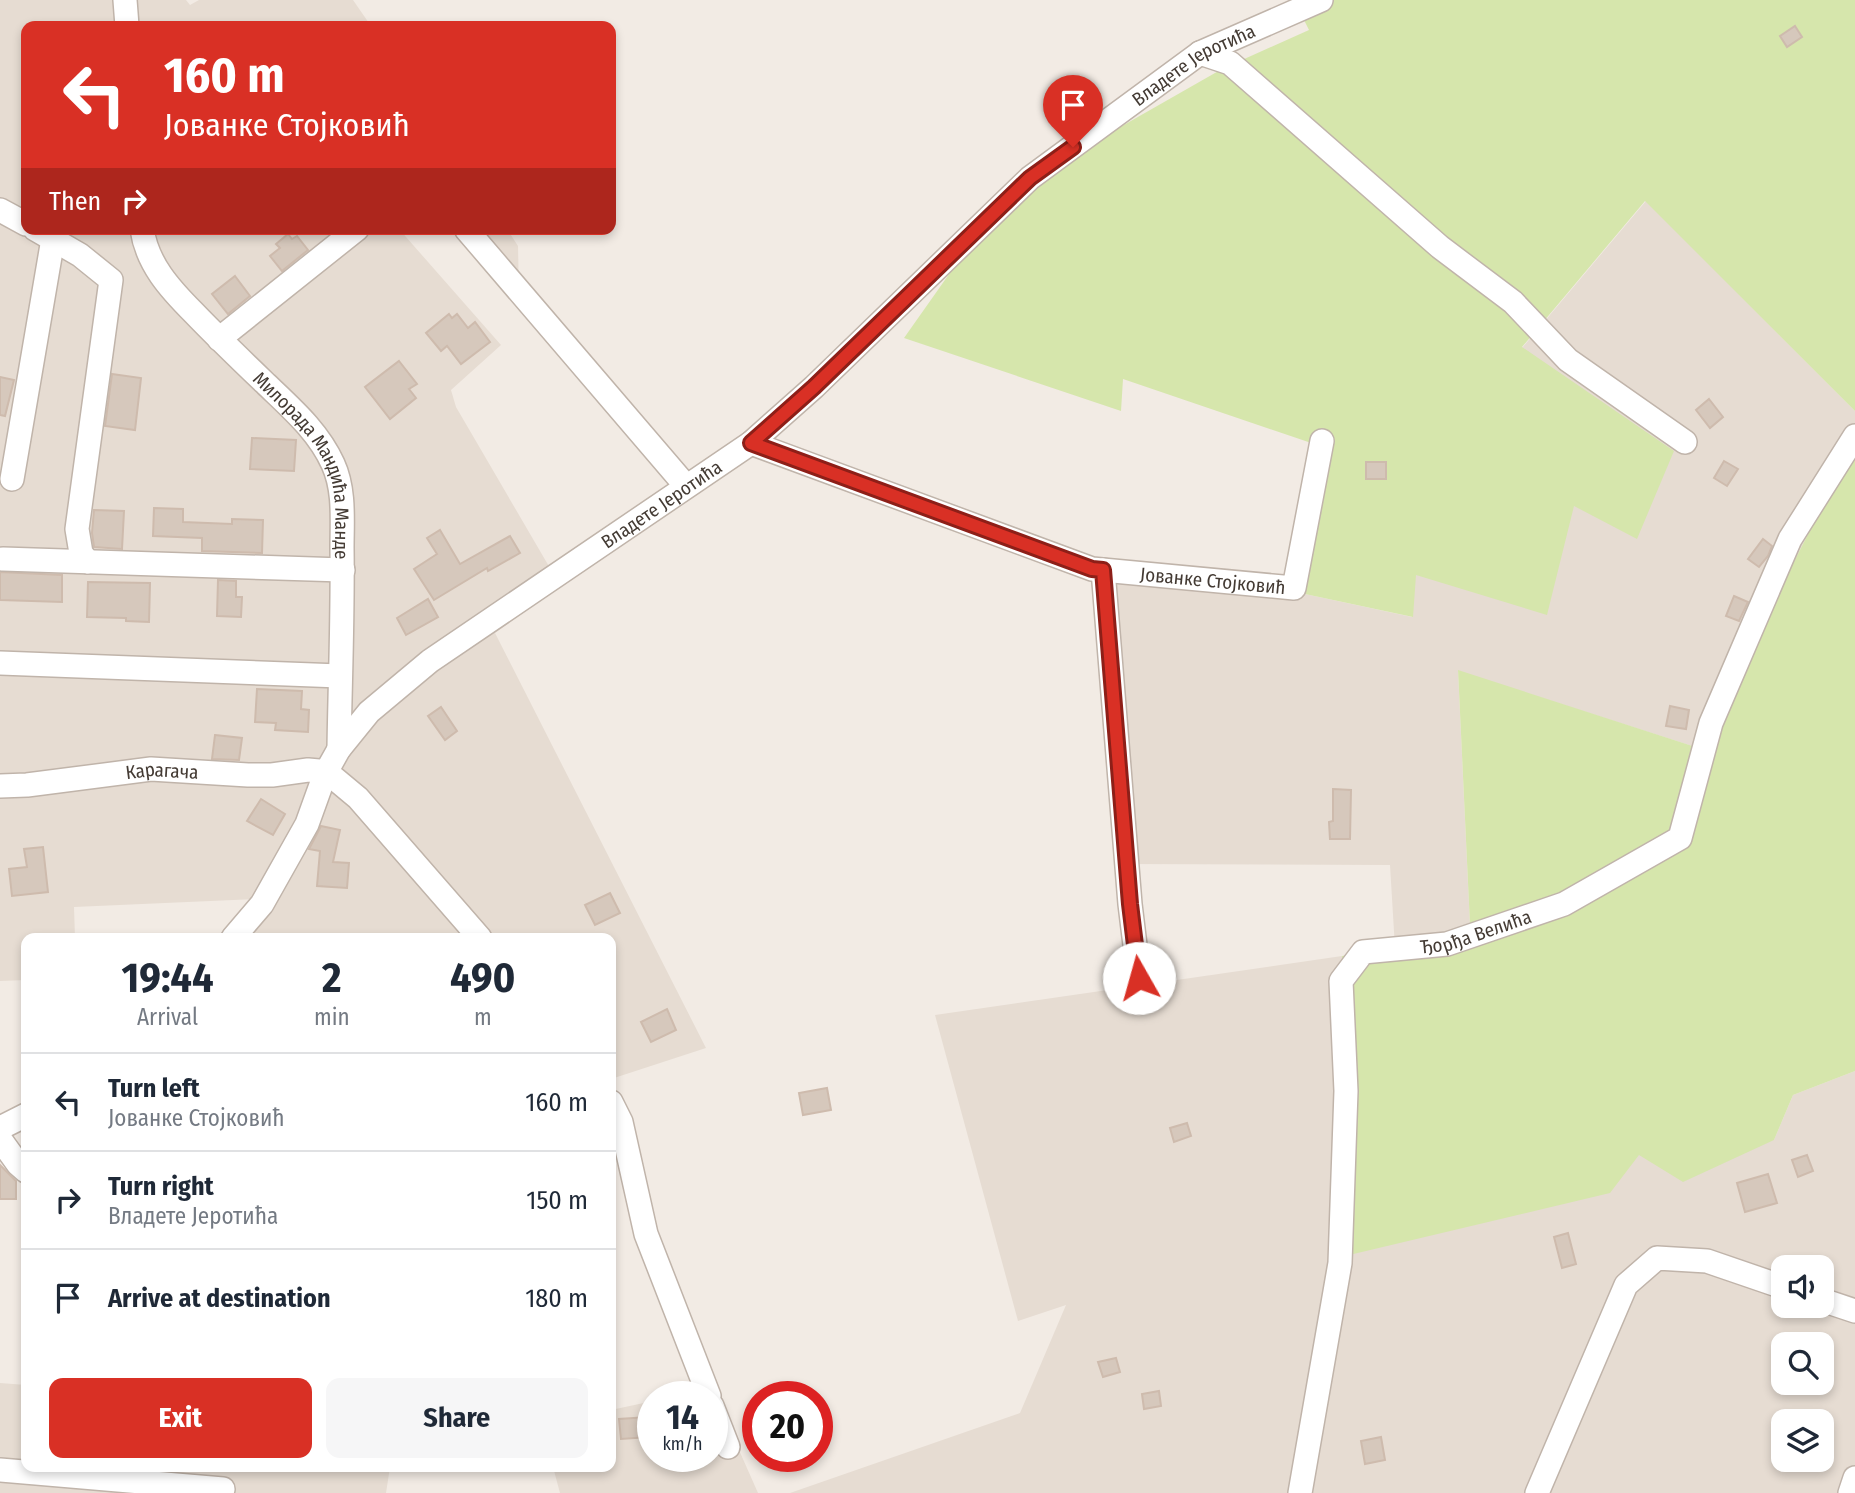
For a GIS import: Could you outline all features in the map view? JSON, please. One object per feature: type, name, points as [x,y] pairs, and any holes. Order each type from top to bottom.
[{"type":"street","points":[[125,0],[127,21]]},
{"type":"street","name":"Владете Јеротића","points":[[237,933],[262,904],[307,824],[325,774],[339,749],[369,712],[430,661],[751,443],[814,387],[1030,178],[1200,53],[1321,0]]},
{"type":"street","points":[[1200,53],[1230,63],[1440,247],[1513,302],[1568,360],[1685,442]]},
{"type":"street","points":[[0,210],[21,221]]},
{"type":"street","points":[[12,479],[10,432],[44,235]]},
{"type":"street","points":[[46,235],[80,255],[111,279],[77,529],[82,553],[88,562]]},
{"type":"street","name":"Милорада Мандића Манде","points":[[143,235],[150,258],[175,294],[308,424],[323,444],[334,466],[342,506],[339,749]]},
{"type":"street","points":[[219,339],[349,235]]},
{"type":"street","points":[[471,235],[686,486]]},
{"type":"street","name":"Ђорђа Велића","points":[[1300,1493],[1340,1263],[1346,1091],[1341,981],[1363,952],[1447,944],[1564,904],[1680,838],[1712,723],[1790,539],[1855,436]]},
{"type":"street","name":"Јованке Стојковић","points":[[751,443],[1092,569],[1294,588],[1322,441]]},
{"type":"street","points":[[3,559],[343,570]]},
{"type":"street","points":[[1103,570],[1130,904],[1139,978]]},
{"type":"street","points":[[0,663],[340,676]]},
{"type":"street","name":"Карагача","points":[[0,786],[151,769],[248,775],[308,770],[325,774]]},
{"type":"street","points":[[325,774],[344,785],[358,799],[476,933]]},
{"type":"street","points":[[616,1112],[621,1122],[646,1234],[703,1381]]},
{"type":"street","points":[[0,1128],[21,1118]]},
{"type":"street","points":[[0,1139],[21,1167]]},
{"type":"street","points":[[1537,1493],[1626,1285],[1657,1258],[1707,1261],[1771,1283]]},
{"type":"street","points":[[1834,1304],[1855,1311]]},
{"type":"street","points":[[0,1470],[21,1472]]},
{"type":"street","points":[[23,1472],[223,1489]]},
{"type":"street","points":[[1850,1493],[1855,1478]]},
{"type":"shaded area","points":[[0,0],[186,0],[190,5],[199,0],[353,0],[368,21],[21,21],[21,235],[404,235],[501,345],[451,390],[456,407],[562,585],[495,633],[706,1048],[616,1077],[616,933],[226,933],[258,899],[74,907],[75,933],[21,933],[21,980],[0,981]]},
{"type":"shaded area","points":[[1646,201],[1855,411],[1855,451],[1829,493],[1752,644],[1711,752],[1458,671],[1471,947],[1395,948],[1390,865],[1120,864],[1108,579],[1305,594],[1412,617],[1415,575],[1522,348]]},
{"type":"shaded area","points":[[472,235],[511,235],[518,246],[519,295]]},
{"type":"shaded area","points":[[1342,956],[1348,1080],[1639,1154],[1774,1140],[1793,1095],[1855,1071],[1855,1493],[790,1493],[1020,1413],[1066,1305],[1018,1321],[935,1015]]},
{"type":"shaded area","points":[[0,1383],[21,1385],[21,1472],[389,1472],[386,1493],[0,1493]]},
{"type":"shaded area","points":[[637,1404],[637,1472],[728,1472],[728,1425],[742,1457],[742,1472],[749,1472],[758,1493],[560,1493],[554,1472],[616,1472],[616,1409]]},
{"type":"green space","points":[[1294,0],[1855,0],[1855,411],[1645,201],[1522,347],[1674,451],[1637,539],[1574,506],[1547,615],[1416,575],[1413,617],[1305,594],[1326,448],[1123,379],[1121,411],[904,338],[983,226],[1101,138],[1222,69],[1309,30]]},
{"type":"green space","points":[[1855,451],[1855,1071],[1793,1095],[1774,1140],[1683,1182],[1639,1155],[1610,1193],[1345,1256],[1348,1080],[1342,956],[1395,948],[1471,946],[1458,670],[1711,752],[1752,644],[1829,493]]},
{"type":"building","points":[[1795,26],[1802,37],[1787,47],[1780,36]]},
{"type":"building","points":[[287,235],[292,239],[297,236],[308,250],[282,271],[270,256],[280,248],[276,244]]},
{"type":"building","points":[[235,276],[250,296],[228,314],[212,294]]},
{"type":"building","points":[[449,314],[452,318],[457,314],[468,328],[475,322],[490,342],[461,364],[447,346],[441,351],[426,333]]},
{"type":"building","points":[[399,361],[417,384],[409,389],[416,398],[390,419],[365,387]]},
{"type":"building","points":[[112,374],[141,378],[135,430],[105,426]]},
{"type":"building","points":[[0,377],[14,380],[5,416],[0,415]]},
{"type":"building","points":[[1709,399],[1723,417],[1710,428],[1696,410]]},
{"type":"building","points":[[252,438],[296,440],[294,471],[250,469]]},
{"type":"building","points":[[1724,461],[1738,469],[1727,486],[1714,478]]},
{"type":"building","points":[[1366,462],[1386,462],[1386,479],[1366,479]]},
{"type":"building","points":[[154,508],[183,509],[183,522],[232,524],[232,519],[263,520],[262,553],[202,551],[202,538],[153,536]]},
{"type":"building","points":[[94,510],[124,511],[122,549],[94,547]]},
{"type":"building","points":[[440,530],[460,564],[510,536],[520,553],[488,571],[487,568],[434,600],[414,569],[437,554],[427,538]]},
{"type":"building","points":[[1763,539],[1772,546],[1759,567],[1748,559]]},
{"type":"building","points":[[0,572],[62,575],[62,602],[0,600]]},
{"type":"building","points":[[218,580],[236,581],[236,597],[242,597],[241,617],[217,616]]},
{"type":"building","points":[[88,582],[150,583],[149,622],[126,621],[126,618],[87,617]]},
{"type":"building","points":[[1734,596],[1748,602],[1739,621],[1726,616]]},
{"type":"building","points":[[428,599],[438,617],[406,635],[397,618]]},
{"type":"building","points":[[257,689],[302,691],[301,709],[309,710],[308,732],[275,730],[276,723],[255,722]]},
{"type":"building","points":[[1670,706],[1689,710],[1686,729],[1666,726]]},
{"type":"building","points":[[441,707],[457,731],[445,740],[428,716]]},
{"type":"building","points":[[215,735],[242,738],[239,760],[212,759]]},
{"type":"building","points":[[1333,789],[1351,790],[1350,839],[1330,839]]},
{"type":"building","points":[[261,799],[285,814],[273,835],[247,821]]},
{"type":"building","points":[[321,826],[340,830],[333,862],[349,863],[347,888],[317,886],[320,851],[309,849]]},
{"type":"building","points":[[43,847],[48,892],[12,896],[9,869],[27,867],[24,849]]},
{"type":"building","points":[[610,893],[620,913],[595,925],[585,905]]},
{"type":"building","points":[[667,1009],[676,1030],[651,1042],[641,1022]]},
{"type":"building","points":[[827,1088],[831,1110],[803,1115],[799,1093]]},
{"type":"building","points":[[1187,1123],[1191,1136],[1174,1142],[1170,1128]]},
{"type":"building","points":[[1807,1155],[1813,1171],[1798,1177],[1792,1160]]},
{"type":"building","points":[[0,1165],[16,1181],[16,1199],[0,1199]]},
{"type":"building","points":[[1768,1174],[1777,1203],[1745,1212],[1737,1183]]},
{"type":"building","points":[[1568,1233],[1576,1264],[1562,1268],[1554,1237]]},
{"type":"building","points":[[1116,1358],[1120,1372],[1103,1377],[1098,1362]]},
{"type":"building","points":[[1159,1391],[1161,1406],[1144,1409],[1142,1394]]},
{"type":"building","points":[[637,1418],[637,1438],[621,1439],[619,1419]]},
{"type":"building","points":[[1381,1437],[1385,1460],[1365,1464],[1361,1441]]},
{"type":"route","points":[[1073,147],[1030,178],[814,387],[751,443],[1092,569],[1103,570],[1130,904],[1139,978]]}]
